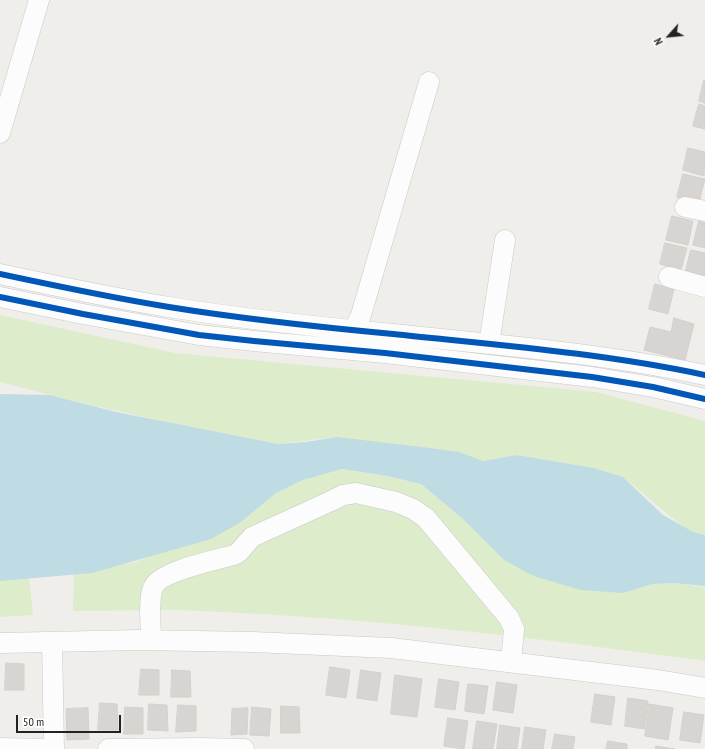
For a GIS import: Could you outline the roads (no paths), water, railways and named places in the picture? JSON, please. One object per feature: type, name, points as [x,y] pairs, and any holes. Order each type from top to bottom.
[{"type":"street","points":[[0,133],[39,0]]},
{"type":"street","points":[[354,330],[360,315],[429,82]]},
{"type":"street","points":[[685,206],[705,211]]},
{"type":"street","points":[[489,344],[505,240]]},
{"type":"street","points":[[0,274],[168,307],[283,322],[704,369]]},
{"type":"street","points":[[669,277],[705,287]]},
{"type":"street","points":[[0,297],[199,335],[393,354],[562,373],[653,387],[705,399]]},
{"type":"street","points":[[151,640],[151,595],[153,586],[157,581],[175,571],[234,555],[239,552],[252,536],[343,495],[356,493],[396,502],[413,508],[426,518],[509,618],[514,629],[511,662]]},
{"type":"street","points":[[0,644],[151,640],[252,642],[391,648],[658,680],[705,688]]},
{"type":"street","points":[[52,642],[54,749]]},
{"type":"street","points":[[0,748],[46,749]]},
{"type":"street","points":[[108,749],[244,749]]},
{"type":"water","points":[[0,394],[50,395],[116,412],[278,444],[306,442],[337,437],[459,452],[483,461],[517,455],[594,468],[623,477],[663,515],[693,532],[705,535],[705,586],[673,583],[652,584],[623,593],[581,590],[537,577],[504,560],[464,520],[421,484],[387,476],[342,469],[303,480],[276,493],[241,522],[211,539],[92,573],[0,581]]}]
